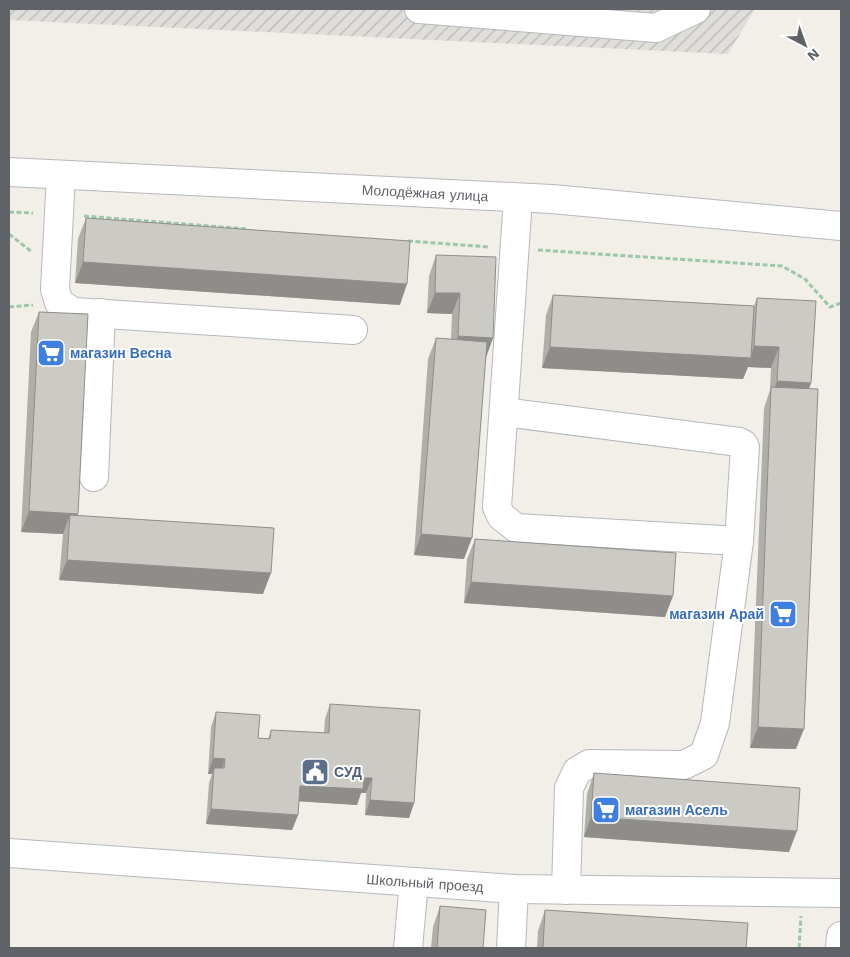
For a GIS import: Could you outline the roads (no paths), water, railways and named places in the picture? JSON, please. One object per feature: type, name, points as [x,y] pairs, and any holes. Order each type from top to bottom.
[{"type":"street","points":[[420,9],[656,28],[696,9]]},
{"type":"street","name":"Молодёжная улица","points":[[9,172],[518,198],[841,226]]},
{"type":"street","points":[[61,175],[55,289],[59,303],[74,312],[353,330]]},
{"type":"street","points":[[518,198],[498,506],[501,516],[516,528],[739,541]]},
{"type":"street","points":[[94,476],[101,313]]},
{"type":"street","points":[[504,412],[743,444],[745,447],[739,541],[715,723],[704,755],[684,765],[589,764],[577,771],[569,788],[566,890]]},
{"type":"street","name":"Школьный проезд","points":[[9,853],[514,889],[841,893]]},
{"type":"street","points":[[408,948],[414,882]]},
{"type":"street","points":[[511,948],[514,889]]},
{"type":"street","points":[[840,948],[841,936]]},
{"type":"place","name":"магазин Весна","points":[[51,353]]},
{"type":"place","name":"магазин Арай","points":[[783,614]]},
{"type":"place","name":"СУД","points":[[315,772]]},
{"type":"place","name":"магазин Асель","points":[[606,810]]}]
